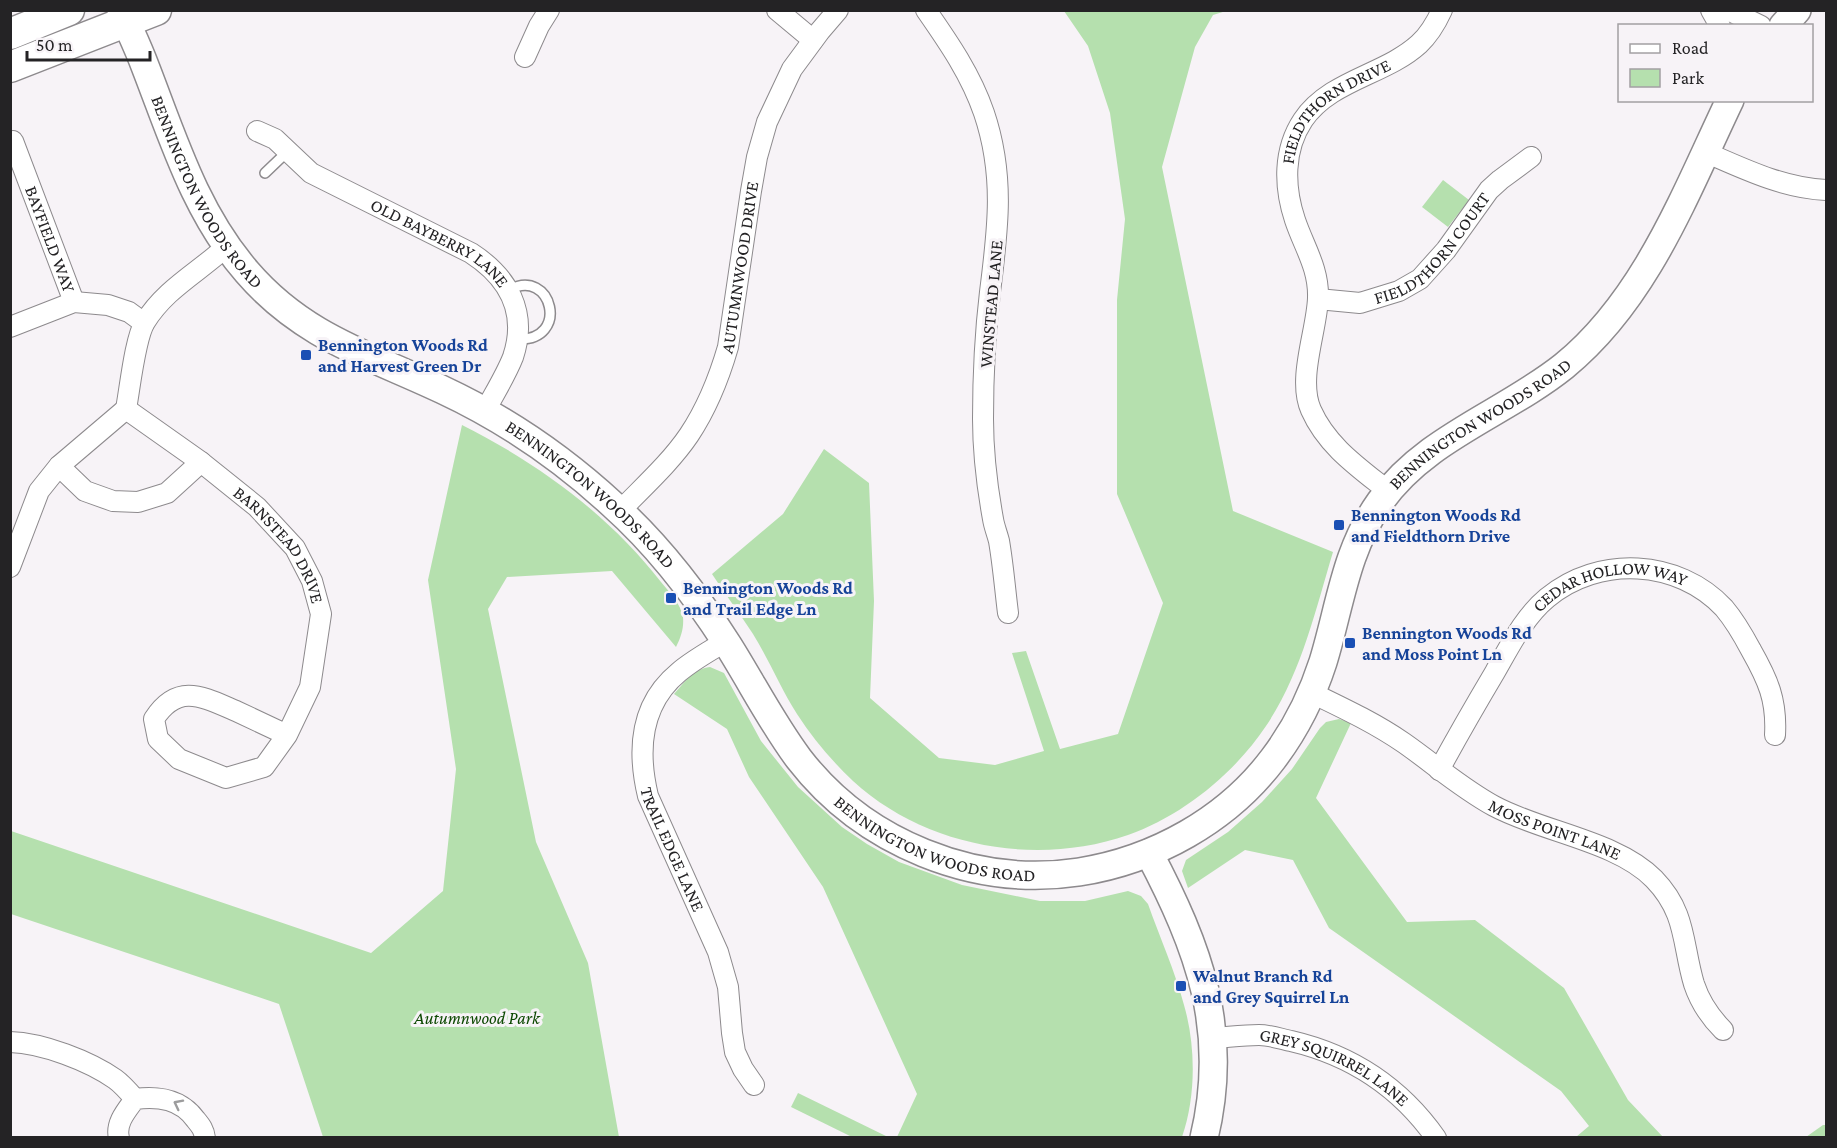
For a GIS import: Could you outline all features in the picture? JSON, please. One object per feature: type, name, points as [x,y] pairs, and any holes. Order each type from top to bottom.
[{"type":"main road","points":[[10,34],[69,10]]},
{"type":"main road","points":[[10,67],[123,17],[156,10]]},
{"type":"street","points":[[525,57],[549,10]]},
{"type":"street","points":[[777,10],[813,40]]},
{"type":"street","name":"AUTUMNWOOD DRIVE","points":[[620,511],[673,456],[706,406],[728,347],[757,157],[767,122],[792,69],[838,10]]},
{"type":"street","name":"WINSTEAD LANE","points":[[926,10],[953,49],[970,80],[984,113],[998,179],[999,215],[984,355],[983,421],[986,470],[993,520],[999,540],[1008,613]]},
{"type":"street","name":"FIELDTHORN DRIVE","points":[[1388,491],[1333,445],[1310,408],[1306,383],[1318,299],[1317,274],[1295,221],[1290,201],[1287,165],[1289,148],[1295,134],[1313,108],[1328,95],[1405,54],[1419,44],[1432,29],[1442,10]]},
{"type":"street","points":[[1712,10],[1719,24]]},
{"type":"street","points":[[1728,10],[1757,24]]},
{"type":"street","points":[[1785,24],[1797,10]]},
{"type":"street","name":"BENNINGTON WOODS ROAD","points":[[123,17],[143,61],[187,176],[209,220],[247,272],[276,301],[311,328],[346,348],[485,411],[541,446],[582,477],[658,549],[695,596],[726,641],[774,723],[800,759],[820,783],[845,807],[872,827],[933,857],[963,867],[997,873],[1033,875],[1068,874],[1098,869],[1149,853],[1187,834],[1218,814],[1271,762],[1292,732],[1312,693],[1324,659],[1349,562],[1360,535],[1388,491],[1398,478],[1441,443],[1543,382],[1571,360],[1599,333],[1624,303],[1647,269],[1729,102]]},
{"type":"street","name":"OLD BAYBERRY LANE","points":[[257,131],[275,139],[311,173],[471,253],[501,278],[509,290],[518,321],[517,339],[512,358],[485,411]]},
{"type":"street","name":"BAYFIELD WAY","points":[[14,141],[74,302]]},
{"type":"street","points":[[1704,152],[1752,174],[1827,190]]},
{"type":"street","name":"FIELDTHORN COURT","points":[[1318,299],[1360,303],[1400,291],[1420,279],[1440,258],[1489,190],[1531,157]]},
{"type":"street","points":[[10,567],[39,491],[59,466],[126,409],[135,357],[144,323],[164,297],[178,284],[209,263],[227,246]]},
{"type":"street","points":[[10,327],[74,302],[108,305],[129,312],[144,323]]},
{"type":"street","name":"BARNSTEAD DRIVE","points":[[126,409],[201,462],[257,507],[295,549],[312,581],[321,614],[310,687],[287,735],[264,767],[226,778],[179,759],[158,740],[154,719],[163,705],[182,696],[201,696],[287,735]]},
{"type":"street","points":[[59,466],[85,491],[113,501],[138,502],[167,493],[201,462]]},
{"type":"street","name":"CEDAR HOLLOW WAY","points":[[1439,770],[1516,636],[1538,606],[1570,583],[1595,572],[1616,568],[1637,567],[1661,571],[1685,580],[1706,592],[1723,607],[1737,624],[1764,673],[1773,695],[1776,717],[1775,735]]},
{"type":"street","name":"TRAIL EDGE LANE","points":[[726,641],[679,671],[662,689],[651,707],[644,729],[641,750],[648,796],[718,952],[728,987],[735,1052],[743,1069],[754,1084]]},
{"type":"street","name":"MOSS POINT LANE","points":[[1312,693],[1369,721],[1404,743],[1461,787],[1496,807],[1533,824],[1618,854],[1655,879],[1669,897],[1679,916],[1694,984],[1702,1002],[1723,1030]]},
{"type":"street","points":[[1149,853],[1176,903],[1200,971],[1208,1003],[1214,1038],[1214,1087],[1204,1137]]},
{"type":"street","name":"GREY SQUIRREL LANE","points":[[1214,1038],[1261,1035],[1332,1053],[1359,1066],[1385,1083],[1405,1100],[1436,1137]]},
{"type":"street","points":[[10,1042],[43,1047],[87,1063],[117,1080],[135,1099]]},
{"type":"street","points":[[119,1137],[117,1132],[123,1117],[135,1099],[150,1097],[167,1098],[189,1109],[204,1130],[205,1137]]},
{"type":"lane","points":[[265,173],[288,151]]},
{"type":"lane","points":[[509,290],[525,285],[535,287],[547,297],[550,307],[550,318],[546,328],[538,336],[517,339]]},
{"type":"green space","points":[[1064,11],[1226,11],[1213,15],[1195,47],[1162,167],[1233,511],[1333,552],[1306,642],[1289,685],[1266,726],[1239,761],[1223,777],[1168,817],[1128,835],[1093,845],[1056,849],[1020,849],[983,845],[947,836],[913,822],[882,804],[853,781],[823,749],[803,723],[753,634],[712,574],[783,514],[824,449],[869,483],[874,601],[870,698],[939,758],[995,765],[1044,751],[1012,653],[1026,651],[1060,749],[1118,734],[1163,603],[1117,494],[1117,300],[1125,219],[1110,113],[1088,46]]},
{"type":"green space","points":[[1443,180],[1469,200],[1448,227],[1422,207]]},
{"type":"green space","name":"Autumnwood Park","points":[[462,425],[518,456],[595,513],[641,558],[674,598],[683,617],[682,632],[676,647],[612,571],[507,577],[488,609],[536,842],[588,963],[619,1137],[323,1137],[279,1004],[11,914],[11,831],[371,953],[443,891],[456,769],[428,580]]},
{"type":"green space","points":[[710,667],[724,673],[761,741],[798,787],[842,827],[899,862],[962,885],[1040,901],[1085,901],[1128,891],[1141,896],[1148,904],[1167,954],[1180,992],[1191,1037],[1192,1088],[1187,1122],[1182,1137],[897,1137],[917,1094],[823,887],[749,777],[727,729],[674,694],[694,673]]},
{"type":"green space","points":[[1339,719],[1351,723],[1316,798],[1407,922],[1475,920],[1564,988],[1628,1100],[1663,1137],[1576,1137],[1589,1126],[1561,1091],[1329,928],[1293,860],[1245,850],[1188,888],[1182,871],[1186,860],[1228,832],[1262,802],[1292,769],[1320,728],[1326,722]]},
{"type":"green space","points":[[798,1093],[888,1137],[852,1137],[791,1107]]},
{"type":"green space","points":[[1826,1125],[1826,1137],[1806,1137]]},
{"type":"place","name":"Bennington Woods Rd and Harvest Green Dr","points":[[306,355]]},
{"type":"place","name":"Bennington Woods Rd and Fieldthorn Drive","points":[[1339,525]]},
{"type":"place","name":"Bennington Woods Rd and Trail Edge Ln","points":[[671,598]]},
{"type":"place","name":"Bennington Woods Rd and Moss Point Ln","points":[[1350,643]]},
{"type":"place","name":"Walnut Branch Rd and Grey Squirrel Ln","points":[[1181,986]]}]
